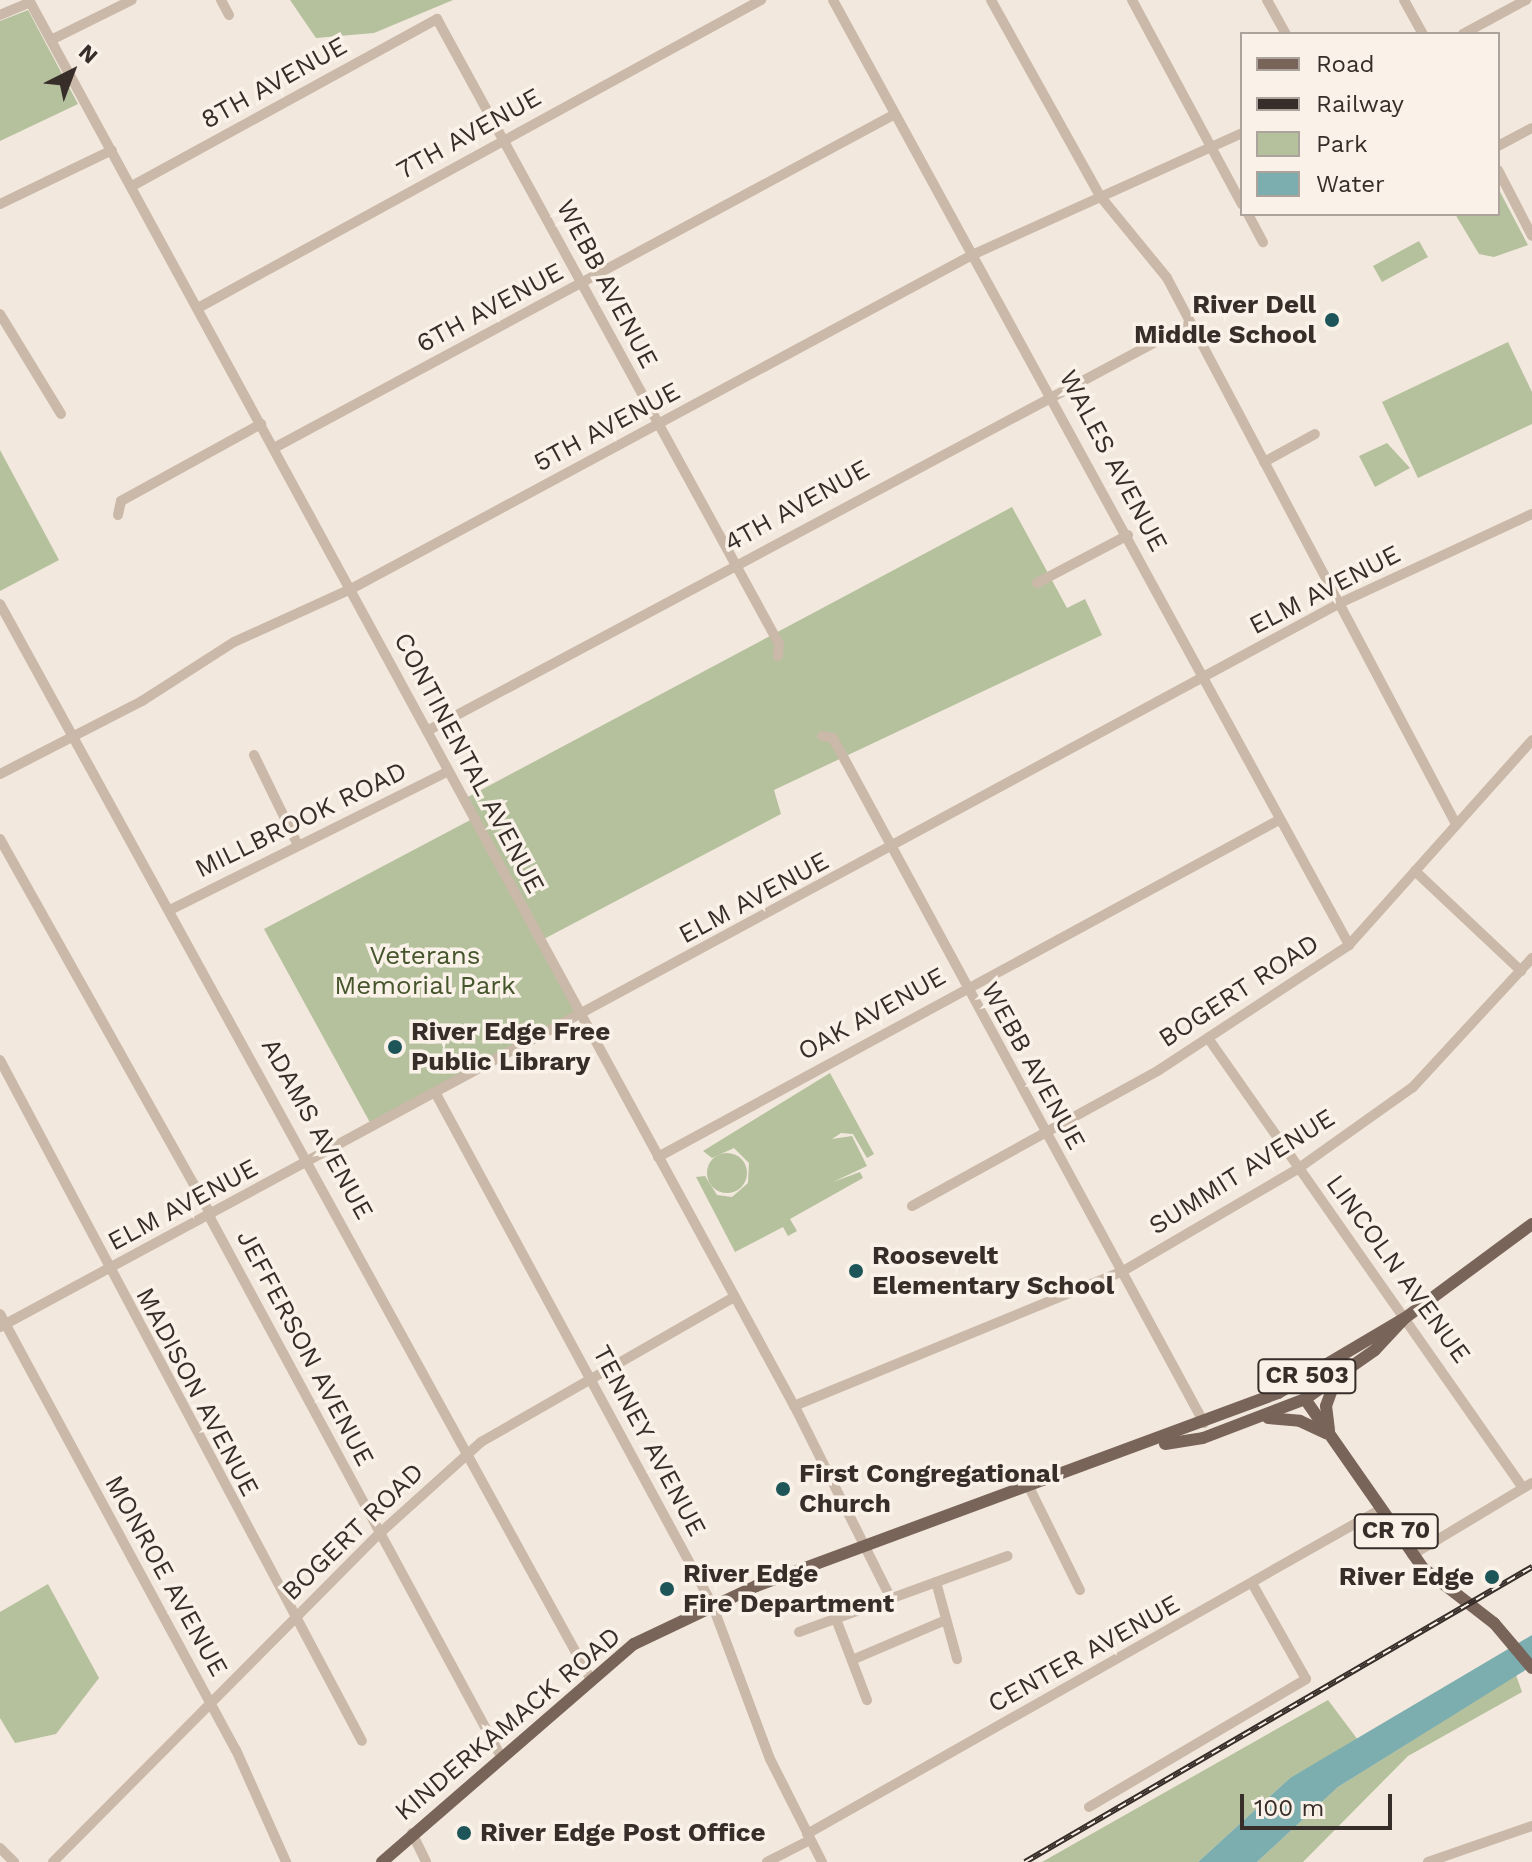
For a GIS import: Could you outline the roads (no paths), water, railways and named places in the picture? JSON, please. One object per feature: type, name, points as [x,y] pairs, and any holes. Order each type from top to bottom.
[{"type":"main road","name":"KINDERKAMACK ROAD","points":[[382,1862],[499,1753],[634,1644],[712,1604],[1142,1447],[1278,1393],[1405,1318],[1532,1224]]},
{"type":"main road","points":[[1142,1447],[1228,1428],[1305,1399],[1336,1378],[1405,1318]]},
{"type":"main road","points":[[1331,1436],[1326,1406],[1336,1378]]},
{"type":"main road","name":"CR 70","points":[[1305,1399],[1412,1555],[1512,1641],[1532,1668]]},
{"type":"main road","points":[[1261,1418],[1300,1421],[1331,1436]]},
{"type":"main road","points":[[1204,1423],[1228,1428]]},
{"type":"street","points":[[51,40],[132,0]]},
{"type":"street","points":[[221,0],[229,15]]},
{"type":"street","name":"7TH AVENUE","points":[[198,308],[761,0]]},
{"type":"street","name":"WALES AVENUE","points":[[833,0],[972,255],[1052,392],[1203,679],[1349,945]]},
{"type":"street","points":[[991,0],[1100,196],[1152,256],[1191,323],[1456,824]]},
{"type":"street","points":[[1132,0],[1240,200]]},
{"type":"street","points":[[1267,0],[1285,32]]},
{"type":"street","points":[[1404,0],[1422,32]]},
{"type":"street","points":[[1467,32],[1526,0]]},
{"type":"street","points":[[0,15],[30,1]]},
{"type":"street","name":"CONTINENTAL AVENUE","points":[[30,1],[794,1406],[869,1547],[891,1599]]},
{"type":"street","name":"WEBB AVENUE","points":[[437,19],[507,139],[581,284],[779,644],[778,656]]},
{"type":"street","name":"8TH AVENUE","points":[[132,186],[437,19]]},
{"type":"street","name":"6TH AVENUE","points":[[274,448],[895,114]]},
{"type":"street","points":[[1500,145],[1532,128]]},
{"type":"street","name":"5TH AVENUE","points":[[0,774],[73,733],[142,701],[234,642],[351,589],[972,255],[1240,134]]},
{"type":"street","points":[[0,204],[112,150]]},
{"type":"street","points":[[1500,174],[1532,236]]},
{"type":"street","points":[[1249,216],[1263,242]]},
{"type":"street","points":[[0,314],[61,414]]},
{"type":"street","name":"4TH AVENUE","points":[[427,731],[1052,392],[1191,323]]},
{"type":"street","points":[[118,515],[121,501],[261,424]]},
{"type":"street","points":[[1264,462],[1315,434]]},
{"type":"street","name":"ELM AVENUE","points":[[2,1322],[210,1216],[890,851],[1340,603],[1532,514]]},
{"type":"street","points":[[1037,583],[1128,535]]},
{"type":"street","name":"ADAMS AVENUE","points":[[0,604],[172,909],[590,1678]]},
{"type":"street","name":"WEBB AVENUE","points":[[822,736],[833,738],[964,988],[1123,1271],[1204,1423]]},
{"type":"street","name":"BOGERT ROAD","points":[[912,1206],[1046,1133],[1208,1038],[1349,945],[1532,740]]},
{"type":"street","points":[[254,755],[297,843]]},
{"type":"street","name":"MILLBROOK ROAD","points":[[172,909],[297,843],[449,771]]},
{"type":"street","name":"OAK AVENUE","points":[[658,1157],[964,988],[1279,820]]},
{"type":"street","name":"JEFFERSON AVENUE","points":[[0,839],[210,1216],[499,1753]]},
{"type":"street","points":[[1415,871],[1521,971]]},
{"type":"street","name":"SUMMIT AVENUE","points":[[794,1406],[1123,1271],[1299,1168],[1413,1087],[1532,958]]},
{"type":"street","name":"LINCOLN AVENUE","points":[[1208,1038],[1405,1318],[1528,1486]]},
{"type":"street","name":"MADISON AVENUE","points":[[0,1060],[107,1270],[362,1741]]},
{"type":"street","name":"TENNEY AVENUE","points":[[436,1094],[712,1604],[808,1837],[822,1862]]},
{"type":"street","name":"BOGERT ROAD","points":[[53,1862],[209,1701],[295,1620],[380,1533],[468,1453],[589,1376],[734,1297]]},
{"type":"street","name":"MONROE AVENUE","points":[[2,1322],[209,1701],[286,1862]]},
{"type":"street","points":[[1412,1555],[1528,1486]]},
{"type":"street","points":[[1029,1487],[1080,1590]]},
{"type":"street","name":"CENTER AVENUE","points":[[767,1862],[1381,1509]]},
{"type":"street","points":[[799,1632],[1008,1556]]},
{"type":"street","points":[[936,1582],[957,1659]]},
{"type":"street","points":[[1089,1807],[1306,1679],[1253,1585]]},
{"type":"street","points":[[836,1619],[867,1700]]},
{"type":"street","points":[[852,1660],[946,1620]]},
{"type":"street","points":[[1428,1862],[1532,1826]]},
{"type":"street","points":[[412,1833],[426,1862]]},
{"type":"street","points":[[0,1848],[14,1862]]},
{"type":"water","points":[[1532,1635],[1532,1666],[1338,1787],[1257,1862],[1198,1862],[1290,1778]]},
{"type":"railway","points":[[1025,1862],[1532,1567]]},
{"type":"place","name":"River Dell Middle School","points":[[1332,320]]},
{"type":"place","name":"River Edge Free Public Library","points":[[395,1047]]},
{"type":"place","name":"Roosevelt Elementary School","points":[[856,1271]]},
{"type":"place","name":"First Congregational Church","points":[[783,1489]]},
{"type":"place","name":"River Edge","points":[[1492,1577]]},
{"type":"place","name":"River Edge Fire Department","points":[[667,1589]]},
{"type":"place","name":"River Edge Post Office","points":[[464,1833]]},
{"type":"park label","name":"Veterans Memorial Park","points":[[425,971]]}]
